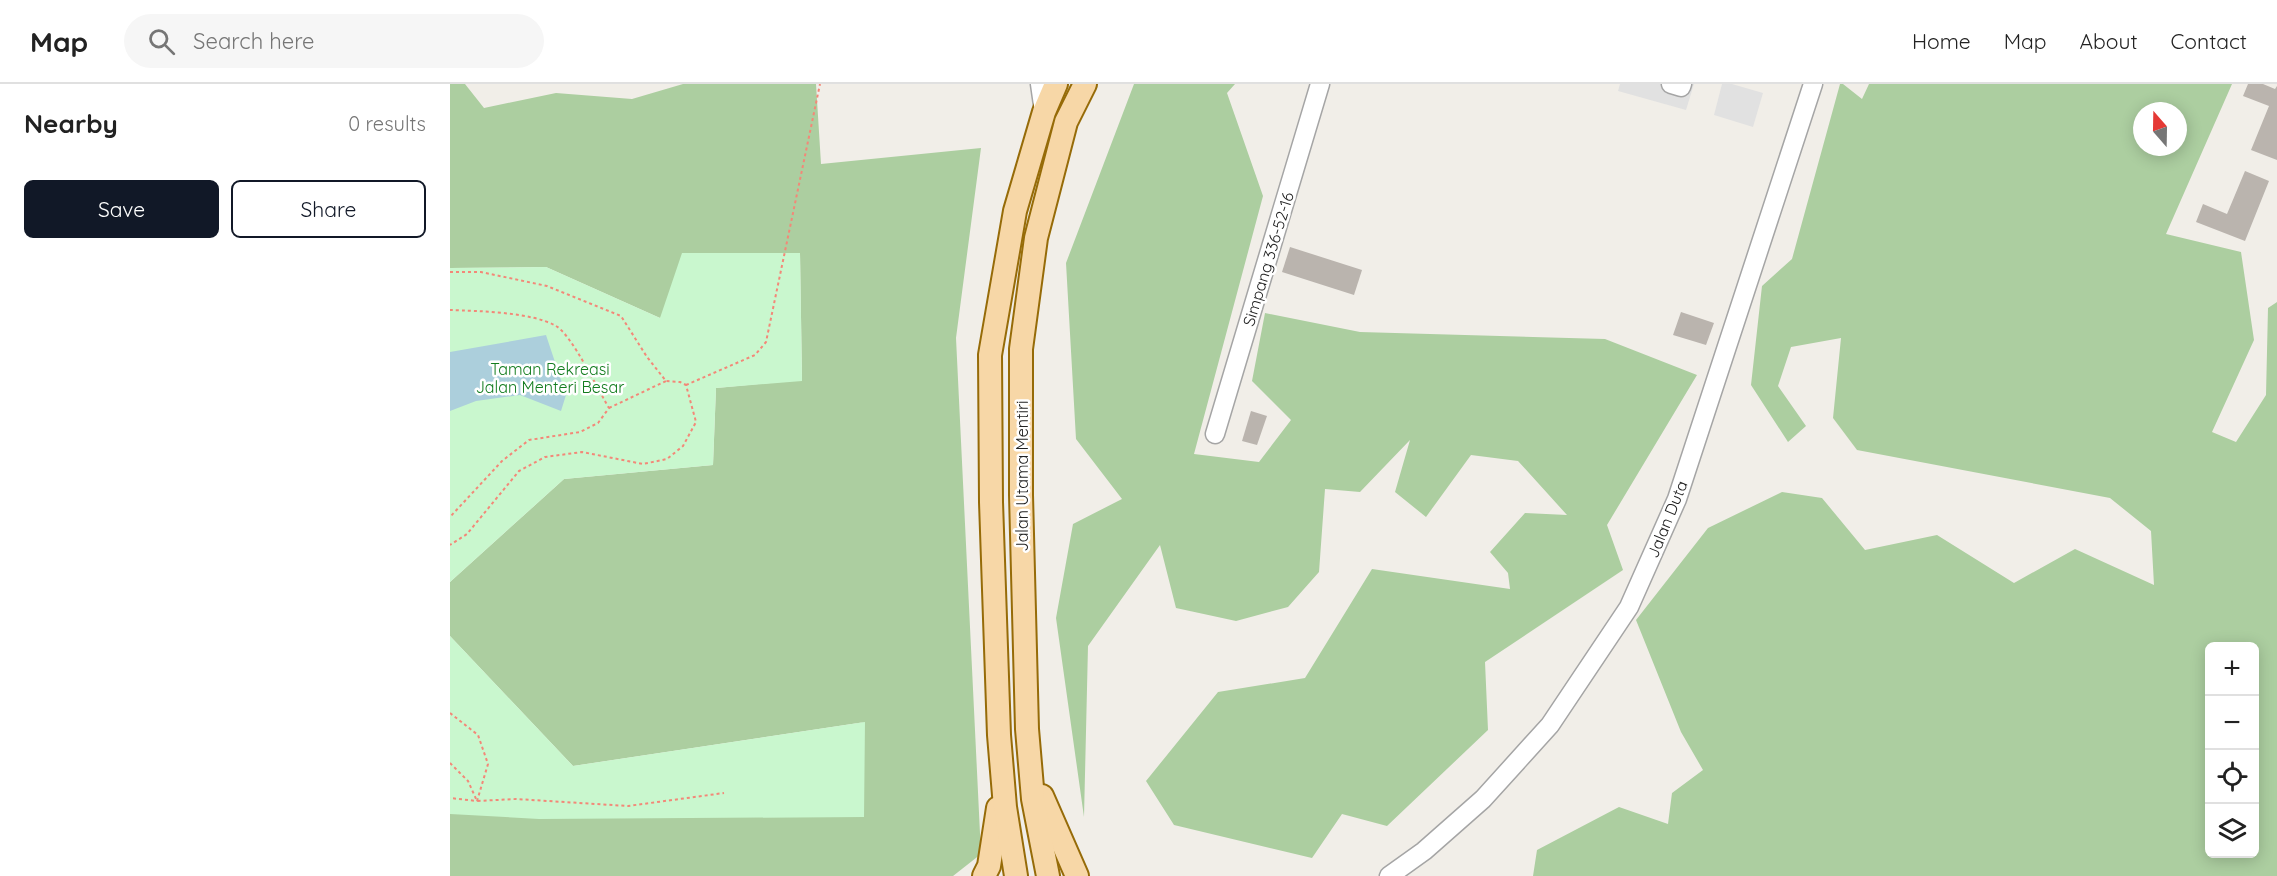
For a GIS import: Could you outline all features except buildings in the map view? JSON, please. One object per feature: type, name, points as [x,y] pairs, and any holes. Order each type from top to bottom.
[{"type":"main road","name":"Jalan Utama Mentiri","points":[[1016,876],[1005,807],[999,735],[992,526],[990,355],[1015,211],[1044,112],[1056,84]]},
{"type":"main road","name":"Jalan Utama Mentiri","points":[[1048,876],[1033,799],[1028,729],[1021,495],[1021,350],[1036,238],[1066,122],[1085,84]]},
{"type":"main road","points":[[1031,770],[1077,876]]},
{"type":"main road","points":[[984,876],[989,866],[1002,777]]},
{"type":"street","points":[[1040,84],[1044,112]]},
{"type":"street","name":"Simpang 336-52-16","points":[[1215,434],[1320,84]]},
{"type":"street","points":[[1671,84],[1681,87],[1682,84]]},
{"type":"street","name":"Jalan Duta","points":[[1389,876],[1424,851],[1483,799],[1550,725],[1629,607],[1677,499],[1813,84]]},
{"type":"path","points":[[686,385],[755,355],[766,342],[820,84]]},
{"type":"path","points":[[450,272],[481,272],[547,286],[621,316],[647,357],[666,381]]},
{"type":"path","points":[[450,309],[531,317],[557,326],[569,339],[609,408]]},
{"type":"path","points":[[450,517],[502,461],[529,440],[580,432],[598,423],[609,408],[666,381],[686,385],[696,422],[683,446],[667,459],[643,464],[582,452],[545,457],[519,471],[467,534],[450,545]]},
{"type":"path","points":[[450,713],[478,735],[488,764],[477,801]]},
{"type":"path","points":[[450,763],[468,781],[477,801]]},
{"type":"path","points":[[450,798],[477,801],[516,799],[628,806],[724,793]]},
{"type":"green space","points":[[450,84],[465,84],[484,108],[556,93],[632,99],[683,84],[816,84],[821,164],[981,148],[956,338],[981,854],[953,876],[450,876],[450,808],[865,722],[573,766],[450,636],[450,582],[564,479],[713,465],[716,388],[802,380],[800,253],[660,318],[546,267],[450,268]]},
{"type":"green space","points":[[1134,84],[1235,84],[1227,93],[1263,196],[1194,454],[1259,462],[1291,420],[1252,381],[1265,313],[1360,332],[1605,339],[1697,375],[1607,525],[1623,570],[1485,662],[1488,730],[1387,826],[1342,814],[1312,858],[1174,825],[1146,781],[1218,692],[1305,678],[1372,569],[1510,589],[1508,573],[1490,552],[1525,513],[1567,515],[1518,461],[1471,455],[1426,517],[1395,492],[1410,440],[1360,492],[1325,489],[1319,572],[1288,607],[1236,621],[1176,608],[1160,545],[1088,646],[1084,817],[1056,618],[1073,524],[1122,499],[1076,439],[1066,263]]},
{"type":"green space","points":[[1840,84],[1862,99],[1869,84],[2232,84],[2166,234],[2241,252],[2254,340],[2212,432],[2236,442],[2266,395],[2268,308],[2277,302],[2277,876],[1533,876],[1537,850],[1619,807],[1668,824],[1672,793],[1703,770],[1681,732],[1636,620],[1708,528],[1782,492],[1822,498],[1865,550],[1937,535],[2014,583],[2075,549],[2154,585],[2151,531],[2110,498],[1857,450],[1833,418],[1841,338],[1791,347],[1778,386],[1806,426],[1788,442],[1751,385],[1762,286],[1792,259]]},
{"type":"green space","name":"Taman Rekreasi Jalan Menteri Besar","points":[[682,253],[800,253],[802,381],[716,388],[713,465],[564,479],[450,582],[450,268],[546,267],[660,318]]},
{"type":"green space","points":[[450,636],[573,766],[865,722],[864,817],[539,819],[450,814]]},
{"type":"shaded area","points":[[1620,84],[1694,84],[1686,110],[1618,91]]},
{"type":"shaded area","points":[[1722,84],[1732,84],[1763,93],[1753,127],[1714,115]]},
{"type":"water","points":[[546,335],[566,395],[561,411],[520,395],[476,401],[450,411],[450,352]]}]
